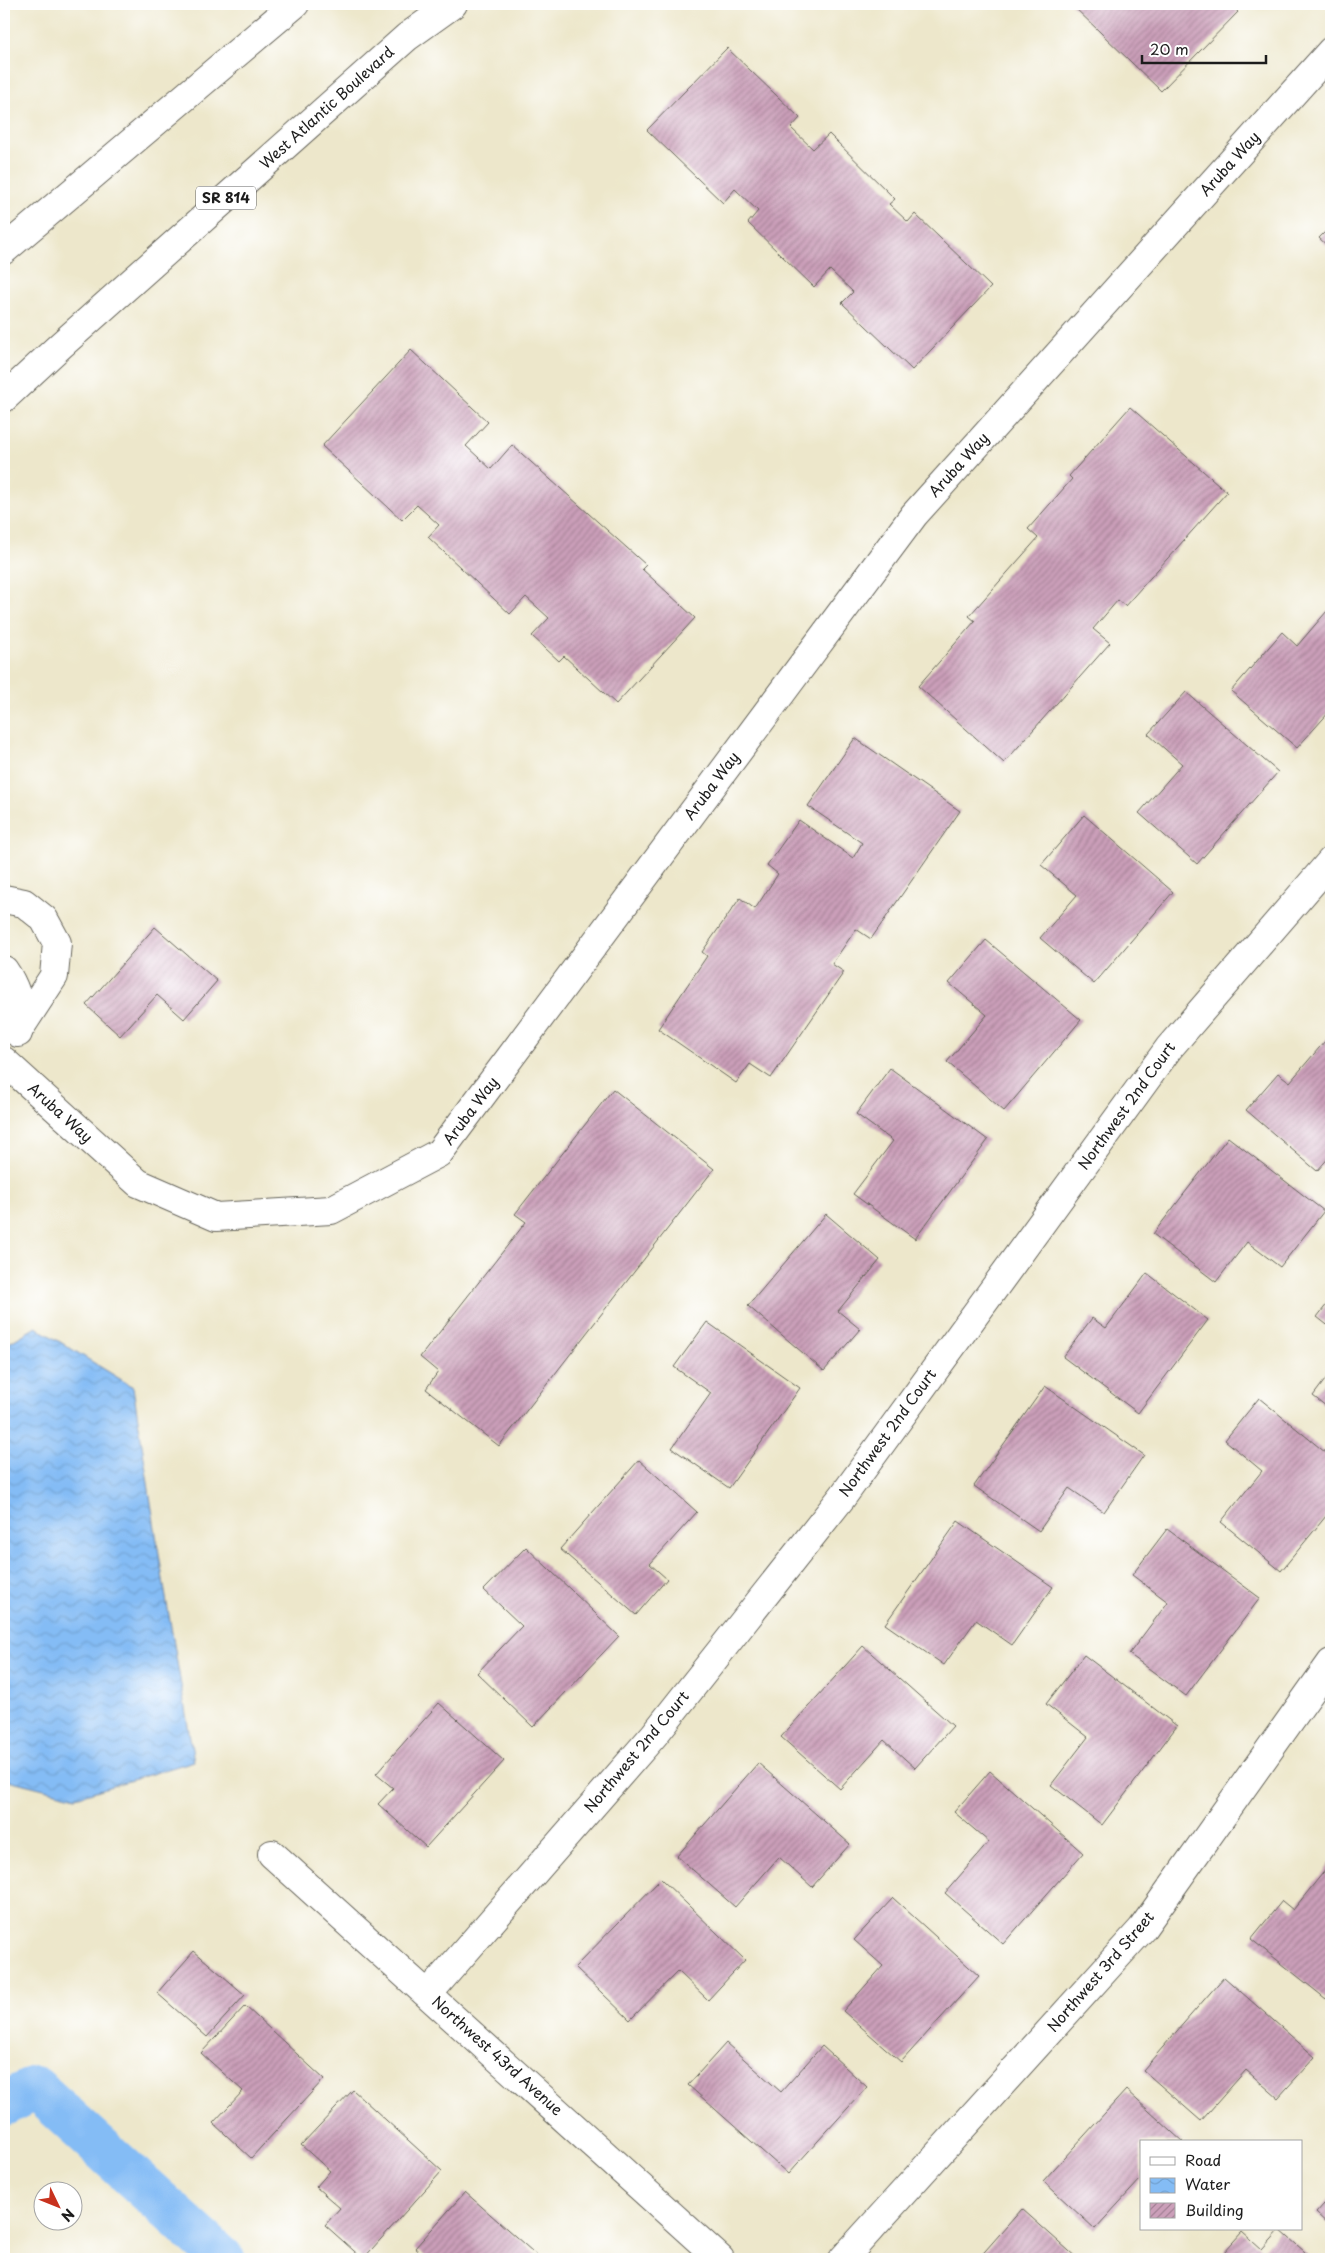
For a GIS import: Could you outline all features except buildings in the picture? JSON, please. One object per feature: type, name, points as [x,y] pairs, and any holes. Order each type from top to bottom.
[{"type":"street","points":[[4,250],[295,4]]},
{"type":"street","name":"West Atlantic Boulevard","points":[[4,398],[407,37],[453,4]]},
{"type":"street","name":"Aruba Way","points":[[4,1060],[138,1183],[216,1217],[332,1210],[439,1153],[914,515],[1331,51]]},
{"type":"street","name":"Northwest 2nd Court","points":[[428,1994],[654,1735],[842,1496],[1169,1048],[1331,861]]},
{"type":"street","points":[[4,899],[24,903],[44,919],[58,943],[54,976],[18,1031],[4,1060]]},
{"type":"street","points":[[4,970],[13,983],[20,1006],[18,1031]]},
{"type":"street","name":"Northwest 3rd Street","points":[[843,2259],[1142,1929],[1331,1663]]},
{"type":"street","name":"Northwest 43rd Avenue","points":[[272,1854],[720,2259]]},
{"type":"water","points":[[36,1327],[133,1387],[194,1761],[76,1797],[4,1779],[4,1346]]},
{"type":"waterway","points":[[4,2104],[35,2088],[223,2259]]}]
